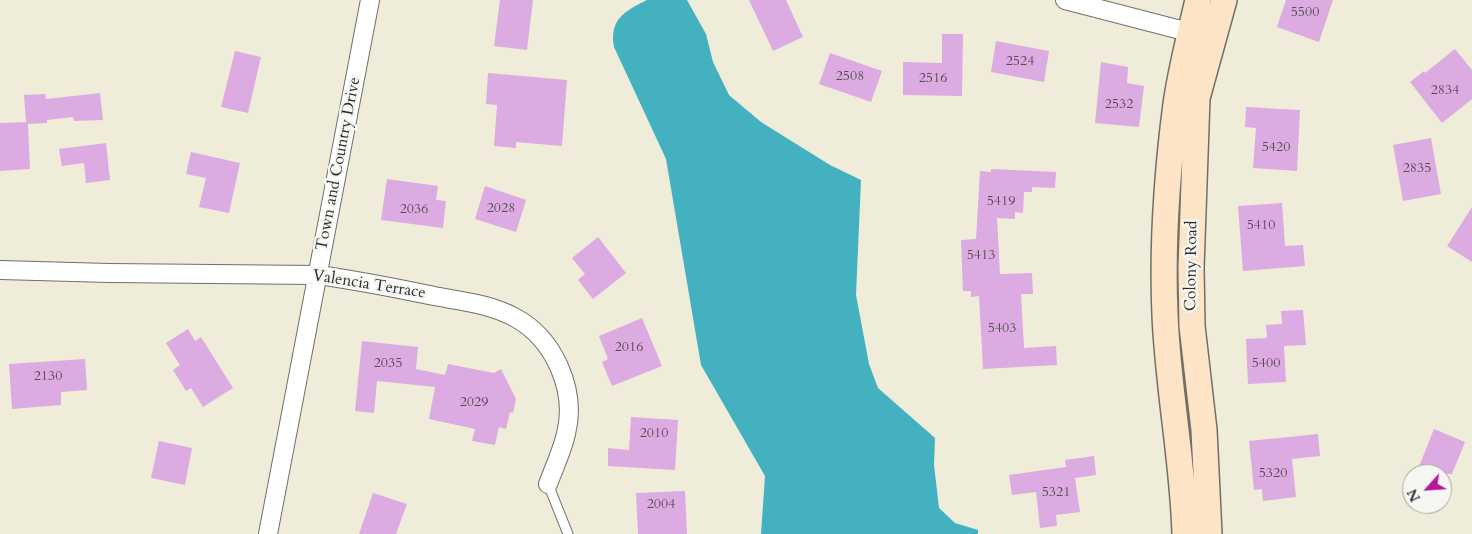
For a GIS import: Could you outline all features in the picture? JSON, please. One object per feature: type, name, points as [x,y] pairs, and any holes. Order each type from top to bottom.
[{"type":"main road","name":"Colony Road","points":[[1198,0],[1202,35],[1197,98],[1191,268],[1192,326],[1204,430],[1209,534]]},
{"type":"main road","name":"Colony Road","points":[[1185,534],[1184,505],[1165,316],[1164,241],[1176,102],[1202,35],[1224,0]]},
{"type":"street","name":"Town and Country Drive","points":[[268,534],[370,0]]},
{"type":"street","points":[[1065,0],[1202,35]]},
{"type":"street","name":"Valencia Terrace","points":[[0,270],[347,278],[491,307],[514,317],[536,333],[551,351],[564,380],[568,402],[566,435],[548,484]]},
{"type":"lane","points":[[548,484],[568,534]]},
{"type":"water","points":[[647,0],[687,0],[706,34],[713,62],[729,95],[761,122],[830,165],[861,180],[856,295],[869,364],[878,388],[935,438],[934,465],[939,508],[955,523],[978,530],[978,534],[761,534],[765,476],[701,365],[666,159],[614,47],[614,29],[620,17]]},
{"type":"building","points":[[500,0],[533,0],[527,50],[494,46]]},
{"type":"building","points":[[749,0],[786,0],[803,37],[773,51]]},
{"type":"building","points":[[1286,0],[1333,0],[1319,42],[1277,27]]},
{"type":"building","points":[[942,34],[963,34],[962,96],[903,95],[903,62],[942,63]]},
{"type":"building","points":[[996,41],[1049,51],[1044,82],[991,72]]},
{"type":"building","points":[[1455,49],[1472,70],[1472,99],[1442,123],[1410,82],[1424,71],[1425,73]]},
{"type":"building","points":[[235,51],[261,57],[248,113],[221,107]]},
{"type":"building","points":[[830,53],[882,71],[871,102],[819,84]]},
{"type":"building","points":[[1101,62],[1128,67],[1127,83],[1144,86],[1139,127],[1095,123]]},
{"type":"building","points":[[488,73],[567,80],[562,146],[516,142],[516,148],[494,146],[497,105],[486,104]]},
{"type":"building","points":[[100,93],[103,120],[74,121],[73,117],[47,120],[47,123],[28,124],[30,169],[0,171],[0,123],[26,122],[24,95],[45,94],[46,99]]},
{"type":"building","points":[[1246,107],[1300,110],[1297,171],[1253,168],[1256,128],[1245,127]]},
{"type":"building","points":[[1431,138],[1441,194],[1403,201],[1393,145]]},
{"type":"building","points":[[106,143],[110,180],[86,183],[84,163],[62,166],[59,149]]},
{"type":"building","points":[[191,152],[240,163],[229,213],[199,207],[206,178],[186,174]]},
{"type":"building","points":[[991,169],[1056,172],[1055,188],[1032,187],[1032,192],[1024,192],[1023,213],[1015,212],[1015,219],[997,218],[1000,274],[1032,273],[1033,294],[1021,294],[1024,348],[1056,346],[1057,365],[983,369],[979,296],[971,297],[971,291],[963,291],[961,240],[976,239],[980,171],[991,172]]},
{"type":"building","points":[[387,179],[438,186],[436,200],[446,201],[443,228],[381,220]]},
{"type":"building","points":[[485,186],[526,200],[516,232],[475,219]]},
{"type":"building","points":[[1282,203],[1285,246],[1303,245],[1305,266],[1243,271],[1238,206]]},
{"type":"building","points":[[1472,207],[1472,262],[1447,246]]},
{"type":"building","points":[[598,237],[626,273],[593,299],[578,280],[585,274],[572,258]]},
{"type":"building","points":[[1303,310],[1306,345],[1284,346],[1286,382],[1248,384],[1246,339],[1267,338],[1266,325],[1282,324],[1281,311]]},
{"type":"building","points":[[642,318],[662,366],[612,386],[602,362],[608,359],[599,336]]},
{"type":"building","points":[[188,329],[195,341],[201,337],[233,388],[203,407],[191,388],[186,391],[173,370],[180,365],[166,343]]},
{"type":"building","points":[[362,341],[418,347],[416,369],[445,375],[448,364],[494,373],[501,369],[516,399],[513,413],[510,412],[506,429],[499,427],[495,445],[472,441],[475,429],[429,419],[435,387],[377,381],[374,413],[355,411]]},
{"type":"building","points":[[85,359],[87,390],[61,392],[61,405],[12,409],[9,364]]},
{"type":"building","points":[[631,417],[678,420],[675,470],[608,466],[608,448],[629,450]]},
{"type":"building","points":[[1434,429],[1465,442],[1452,474],[1452,464],[1420,464]]},
{"type":"building","points":[[1318,434],[1320,456],[1292,459],[1296,497],[1263,501],[1262,489],[1254,490],[1249,441]]},
{"type":"building","points":[[159,441],[192,448],[185,485],[151,478]]},
{"type":"building","points":[[1094,456],[1096,475],[1075,478],[1080,512],[1056,515],[1057,526],[1040,528],[1036,492],[1012,495],[1009,475],[1066,467],[1065,460]]},
{"type":"building","points":[[685,491],[687,534],[638,534],[636,493]]},
{"type":"building","points":[[373,493],[407,504],[396,534],[359,534]]}]
